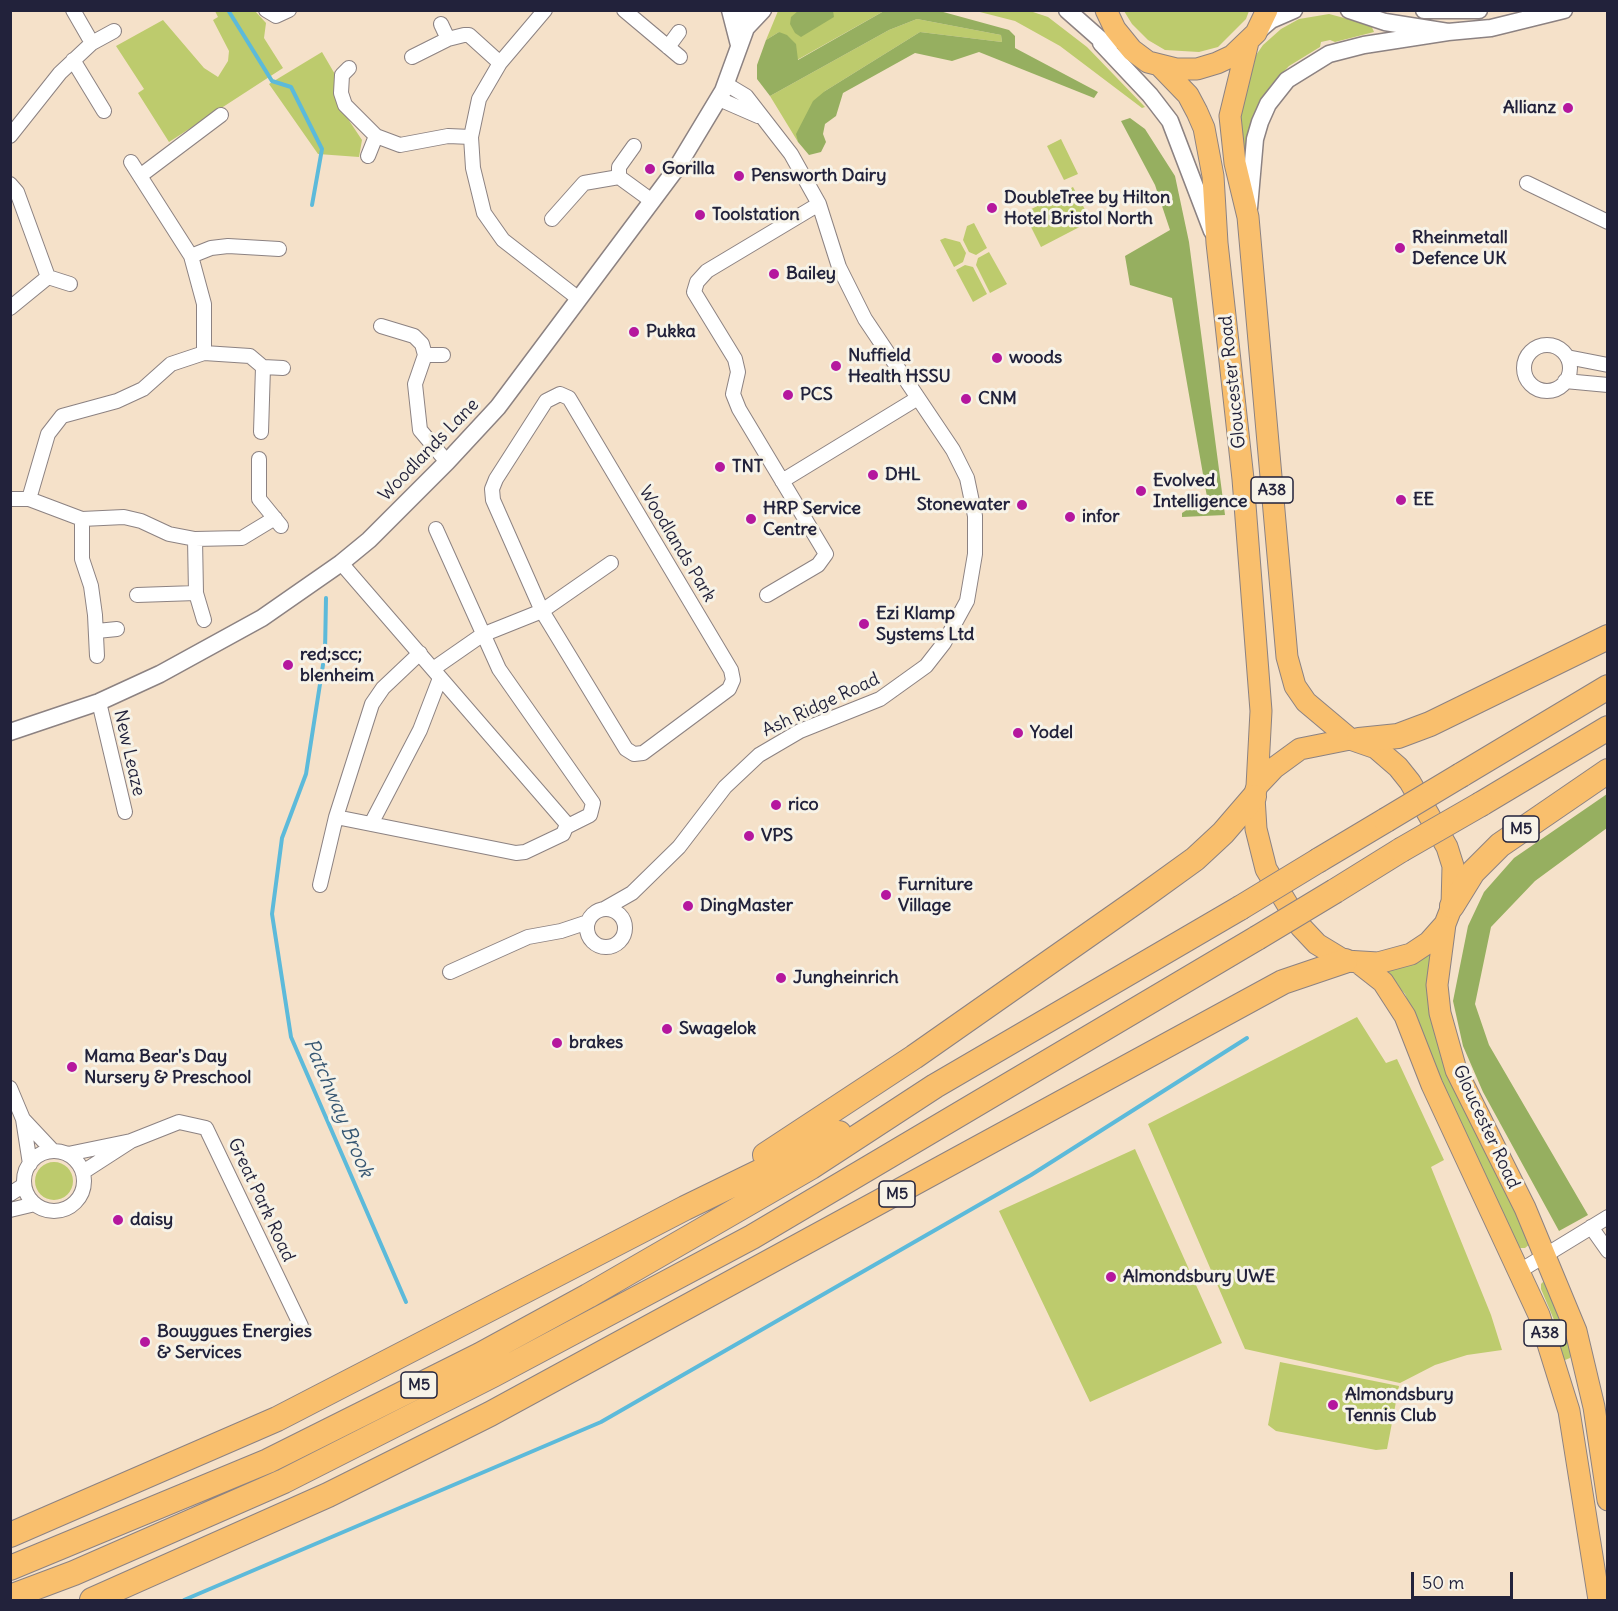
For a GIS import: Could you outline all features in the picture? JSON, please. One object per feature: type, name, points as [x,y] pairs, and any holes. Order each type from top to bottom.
[{"type":"highway","points":[[1355,739],[1398,736],[1430,724],[1608,637]]},
{"type":"highway","name":"M5","points":[[10,1568],[267,1461],[480,1355],[588,1296],[801,1173],[936,1086],[1240,908],[1608,687]]},
{"type":"highway","name":"M5","points":[[10,1597],[74,1573],[284,1481],[752,1237],[957,1118],[1608,728]]},
{"type":"highway","name":"M5","points":[[1448,915],[1473,872],[1500,845],[1608,771]]},
{"type":"highway","name":"M5","points":[[685,1208],[914,1057],[1141,898],[1202,852],[1223,833],[1255,792]]},
{"type":"highway","name":"M5","points":[[78,1600],[125,1584],[328,1495],[490,1414],[665,1321],[1283,982],[1352,962]]},
{"type":"highway","name":"M5","points":[[14,1532],[277,1419],[685,1208],[936,1086]]},
{"type":"highway","name":"M5","points":[[665,1321],[957,1118]]},
{"type":"highway","points":[[92,1600],[125,1584]]},
{"type":"main road","name":"Gloucester Road","points":[[1106,10],[1115,29],[1132,50],[1154,64],[1188,95],[1204,128],[1213,176],[1217,243],[1243,478],[1261,711],[1255,792]]},
{"type":"main road","name":"Gloucester Road","points":[[1267,10],[1252,38],[1236,85],[1230,116],[1235,163],[1248,217],[1287,657],[1295,686],[1306,702],[1355,739]]},
{"type":"main road","points":[[1154,64],[1197,69],[1217,63],[1252,38]]},
{"type":"main road","points":[[1355,739],[1376,748],[1398,767],[1410,782],[1447,847],[1453,866],[1448,915],[1429,942],[1411,954],[1378,963],[1352,962],[1317,944],[1301,927],[1266,869],[1256,830],[1255,792],[1274,768],[1300,749],[1355,739]]},
{"type":"main road","name":"Gloucester Road","points":[[1448,915],[1437,1002],[1456,1070],[1546,1255],[1575,1331],[1594,1407],[1608,1500]]},
{"type":"main road","name":"Gloucester Road","points":[[1352,962],[1383,982],[1405,1016],[1432,1085],[1539,1315],[1569,1411],[1599,1600]]},
{"type":"street","points":[[73,10],[92,43]]},
{"type":"street","points":[[266,10],[276,16],[289,10]]},
{"type":"street","points":[[545,10],[500,63],[479,99],[471,137],[473,168],[484,213],[503,240],[579,299]]},
{"type":"street","points":[[624,10],[680,57]]},
{"type":"street","points":[[730,10],[739,46]]},
{"type":"street","name":"Woodlands Lane","points":[[745,10],[746,28]]},
{"type":"street","name":"Woodlands Lane","points":[[10,732],[99,702],[160,674],[262,618],[341,563],[369,540],[498,407],[652,201],[701,131],[722,91],[746,28],[763,10]]},
{"type":"street","points":[[1067,10],[1150,95],[1170,121],[1217,243]]},
{"type":"street","points":[[1252,38],[1271,20],[1294,10]]},
{"type":"street","points":[[1349,10],[1385,22],[1448,32]]},
{"type":"street","points":[[1424,10],[1479,10]]},
{"type":"street","points":[[1248,217],[1255,139],[1268,104],[1287,80],[1329,54],[1364,45],[1491,28],[1564,10]]},
{"type":"street","points":[[441,24],[448,39]]},
{"type":"street","points":[[10,136],[15,121],[73,60],[92,43],[114,31]]},
{"type":"street","points":[[668,47],[679,32]]},
{"type":"street","points":[[412,57],[448,39],[468,35],[500,63]]},
{"type":"street","points":[[1101,43],[1117,52],[1154,64]]},
{"type":"street","points":[[73,60],[104,111]]},
{"type":"street","points":[[349,68],[342,75],[341,93],[345,105],[376,136],[400,145],[448,136],[471,137]]},
{"type":"street","name":"Ash Ridge Road","points":[[604,909],[632,893],[679,847],[725,787],[759,755],[800,731],[880,699],[926,666],[944,643],[967,601],[975,554],[975,516],[967,478],[953,450],[864,319],[839,267],[819,204],[791,154],[760,117],[746,96],[722,91]]},
{"type":"street","points":[[140,176],[220,115]]},
{"type":"street","points":[[368,156],[376,136]]},
{"type":"street","points":[[620,177],[619,167],[634,146]]},
{"type":"street","points":[[131,162],[191,256],[204,304],[204,353]]},
{"type":"street","points":[[552,219],[584,183],[620,177],[652,201]]},
{"type":"street","points":[[1527,183],[1608,222]]},
{"type":"street","points":[[10,184],[17,192],[48,277]]},
{"type":"street","points":[[767,595],[818,565],[826,554],[739,409],[734,394],[738,372],[735,359],[694,292],[697,282],[707,271],[819,204]]},
{"type":"street","points":[[191,256],[211,248],[247,240],[279,249]]},
{"type":"street","points":[[48,277],[70,284]]},
{"type":"street","points":[[10,308],[48,277]]},
{"type":"street","points":[[381,326],[414,336],[422,344],[425,356],[415,384],[420,430],[447,462]]},
{"type":"street","points":[[1567,357],[1569,372],[1565,381],[1557,388],[1542,390],[1529,382],[1524,368],[1530,353],[1543,345],[1557,347],[1567,357],[1608,365]]},
{"type":"street","points":[[29,499],[48,434],[62,416],[117,401],[143,389],[171,364],[204,353],[250,356],[263,367],[283,368]]},
{"type":"street","points":[[425,356],[443,355]]},
{"type":"street","points":[[261,432],[263,367]]},
{"type":"street","points":[[1565,381],[1608,385]]},
{"type":"street","name":"Woodlands Park","points":[[560,394],[569,398],[731,670],[733,680],[729,689],[643,753],[634,754],[626,749],[542,611],[493,500],[492,489],[496,479],[546,401],[560,394]]},
{"type":"street","points":[[782,481],[918,398]]},
{"type":"street","points":[[10,499],[29,499],[82,519],[124,517],[141,521],[169,534],[195,539],[242,538],[278,522],[260,499],[259,459]]},
{"type":"street","points":[[82,519],[82,559],[91,586],[97,631],[97,656]]},
{"type":"street","points":[[436,529],[499,669],[593,803],[590,815],[566,827]]},
{"type":"street","points":[[195,539],[196,593],[204,620]]},
{"type":"street","points":[[336,817],[516,853],[525,852],[563,834],[566,827],[566,823],[341,563]]},
{"type":"street","points":[[371,824],[420,730],[437,674],[482,635],[542,611],[611,563]]},
{"type":"street","points":[[137,596],[196,593]]},
{"type":"street","points":[[97,631],[117,629]]},
{"type":"street","points":[[320,885],[336,817],[372,704],[383,688],[420,653]]},
{"type":"street","name":"New Leaze","points":[[99,702],[125,812]]},
{"type":"street","name":"Ash Ridge Road","points":[[619,915],[632,893]]},
{"type":"street","points":[[604,909],[619,915],[623,920],[624,932],[615,945],[600,946],[588,928],[594,913],[604,909]]},
{"type":"street","points":[[450,972],[528,937],[588,928]]},
{"type":"street","points":[[10,1088],[23,1119],[30,1164],[24,1185],[10,1194]]},
{"type":"street","points":[[23,1119],[53,1151]]},
{"type":"street","name":"Great Park Road","points":[[68,1154],[131,1141],[179,1122],[206,1128],[301,1326]]},
{"type":"street","name":"Great Park Road","points":[[83,1172],[131,1141]]},
{"type":"street","points":[[24,1185],[35,1204],[51,1211],[69,1208],[82,1193],[83,1172],[75,1159],[68,1154],[53,1151],[44,1153],[30,1164]]},
{"type":"street","points":[[10,1210],[35,1204]]},
{"type":"street","points":[[1518,1272],[1608,1217]]},
{"type":"street","points":[[1591,1227],[1608,1251]]},
{"type":"green space","points":[[936,10],[1009,30],[1015,36],[1015,48],[1098,92],[1094,98],[979,52],[952,61],[915,53],[843,93],[836,116],[825,124],[823,134],[826,142],[821,152],[809,155],[798,142],[796,134],[813,101],[825,91],[920,32],[1002,42],[1001,35],[917,19],[889,30],[770,96],[757,79],[757,65],[766,40],[779,32],[787,35],[796,44],[798,60],[884,11]]},
{"type":"green space","points":[[215,11],[255,11],[266,23],[264,38],[283,68],[169,142],[138,93],[144,89],[116,46],[163,20],[204,68],[218,77],[228,61],[229,51],[213,20],[218,17]]},
{"type":"green space","points":[[778,11],[884,11],[797,60],[779,32],[766,40]]},
{"type":"green space","points":[[798,11],[833,11],[834,17],[801,37],[795,33],[790,24],[791,17]]},
{"type":"green space","points":[[976,11],[1030,11],[1048,17],[1087,47],[1145,107],[1142,108],[1060,46],[1015,21]]},
{"type":"green space","points":[[1124,11],[1249,11],[1246,19],[1218,47],[1199,52],[1165,50],[1148,40],[1132,24]]},
{"type":"green space","points":[[1329,14],[1371,25],[1374,32],[1335,42],[1330,40],[1321,42],[1320,47],[1289,66],[1272,84],[1260,103],[1244,156],[1239,117],[1254,58],[1263,45],[1281,29],[1299,19]]},
{"type":"green space","points":[[917,19],[1001,35],[1002,42],[920,32],[825,91],[797,134],[798,142],[770,96],[889,30]]},
{"type":"green space","points":[[322,52],[336,76],[340,107],[362,140],[359,157],[318,154],[269,84]]},
{"type":"green space","points":[[1130,118],[1145,129],[1175,176],[1189,242],[1225,515],[1182,517],[1182,513],[1207,497],[1172,298],[1130,285],[1125,256],[1170,230],[1155,185],[1121,121]]},
{"type":"green space","points":[[1061,139],[1078,174],[1064,180],[1047,146]]},
{"type":"green space","points":[[1073,187],[1091,221],[1041,247],[1024,213]]},
{"type":"green space","points":[[974,223],[987,248],[976,255],[969,252],[963,240],[967,226]]},
{"type":"green space","points":[[945,238],[960,242],[966,253],[963,262],[954,267],[940,240]]},
{"type":"green space","points":[[989,252],[1007,284],[990,293],[976,265],[978,258]]},
{"type":"green space","points":[[965,265],[973,267],[987,294],[973,302],[956,270]]},
{"type":"green space","points":[[1607,794],[1607,828],[1535,881],[1491,927],[1475,1004],[1489,1045],[1588,1215],[1559,1231],[1483,1092],[1463,1046],[1453,1001],[1468,926],[1484,892],[1514,858]]},
{"type":"green space","points":[[1431,949],[1429,978],[1530,1236],[1530,1244],[1525,1248],[1517,1248],[1473,1155],[1405,994],[1384,970]]},
{"type":"green space","points":[[1357,1017],[1386,1063],[1397,1059],[1444,1160],[1431,1167],[1491,1315],[1502,1350],[1467,1355],[1435,1365],[1400,1383],[1245,1349],[1148,1124]]},
{"type":"green space","name":"Almondsbury UWE","points":[[1135,1149],[1222,1343],[1090,1402],[999,1211]]},
{"type":"green space","points":[[54,1162],[67,1168],[73,1181],[67,1194],[54,1200],[41,1194],[35,1181],[41,1168]]},
{"type":"green space","points":[[1545,1280],[1549,1282],[1572,1352],[1570,1358],[1565,1360],[1562,1359],[1557,1327],[1541,1289],[1541,1284]]},
{"type":"green space","name":"Almondsbury Tennis Club","points":[[1280,1362],[1399,1386],[1387,1449],[1376,1450],[1276,1431],[1268,1425]]},
{"type":"waterway","name":"Patchway Brook","points":[[228,10],[272,81],[291,87],[322,149],[312,205]]},
{"type":"waterway","name":"Patchway Brook","points":[[326,598],[325,652],[306,774],[282,838],[272,914],[291,1037],[406,1302]]},
{"type":"waterway","points":[[184,1600],[601,1422],[1031,1175],[1247,1038]]},
{"type":"place","name":"Allianz","points":[[1568,108]]},
{"type":"place","name":"Gorilla","points":[[650,169]]},
{"type":"place","name":"Pensworth Dairy","points":[[739,176]]},
{"type":"place","name":"DoubleTree by Hilton Hotel Bristol North","points":[[992,208]]},
{"type":"place","name":"Toolstation","points":[[700,215]]},
{"type":"place","name":"Rheinmetall Defence UK","points":[[1400,248]]},
{"type":"place","name":"Bailey","points":[[774,274]]},
{"type":"place","name":"Pukka","points":[[634,332]]},
{"type":"place","name":"woods","points":[[997,358]]},
{"type":"place","name":"Nuffield Health HSSU","points":[[836,366]]},
{"type":"place","name":"PCS","points":[[788,395]]},
{"type":"place","name":"CNM","points":[[966,399]]},
{"type":"place","name":"TNT","points":[[720,467]]},
{"type":"place","name":"DHL","points":[[873,475]]},
{"type":"place","name":"Evolved Intelligence","points":[[1141,491]]},
{"type":"place","name":"EE","points":[[1401,500]]},
{"type":"place","name":"Stonewater","points":[[1022,505]]},
{"type":"place","name":"infor","points":[[1070,517]]},
{"type":"place","name":"HRP Service Centre","points":[[751,519]]},
{"type":"place","name":"Ezi Klamp Systems Ltd","points":[[864,624]]},
{"type":"place","name":"red;scc; blenheim","points":[[288,665]]},
{"type":"place","name":"Yodel","points":[[1018,733]]},
{"type":"place","name":"rico","points":[[776,805]]},
{"type":"place","name":"VPS","points":[[749,836]]},
{"type":"place","name":"Furniture Village","points":[[886,895]]},
{"type":"place","name":"DingMaster","points":[[688,906]]},
{"type":"place","name":"Jungheinrich","points":[[781,978]]},
{"type":"place","name":"Swagelok","points":[[667,1029]]},
{"type":"place","name":"brakes","points":[[557,1043]]},
{"type":"place","name":"Mama Bear's Day Nursery & Preschool","points":[[72,1067]]},
{"type":"place","name":"daisy","points":[[118,1220]]},
{"type":"place","name":"Almondsbury UWE","points":[[1111,1277]]},
{"type":"place","name":"Bouygues Energies & Services","points":[[145,1342]]},
{"type":"place","name":"Almondsbury Tennis Club","points":[[1333,1405]]}]
